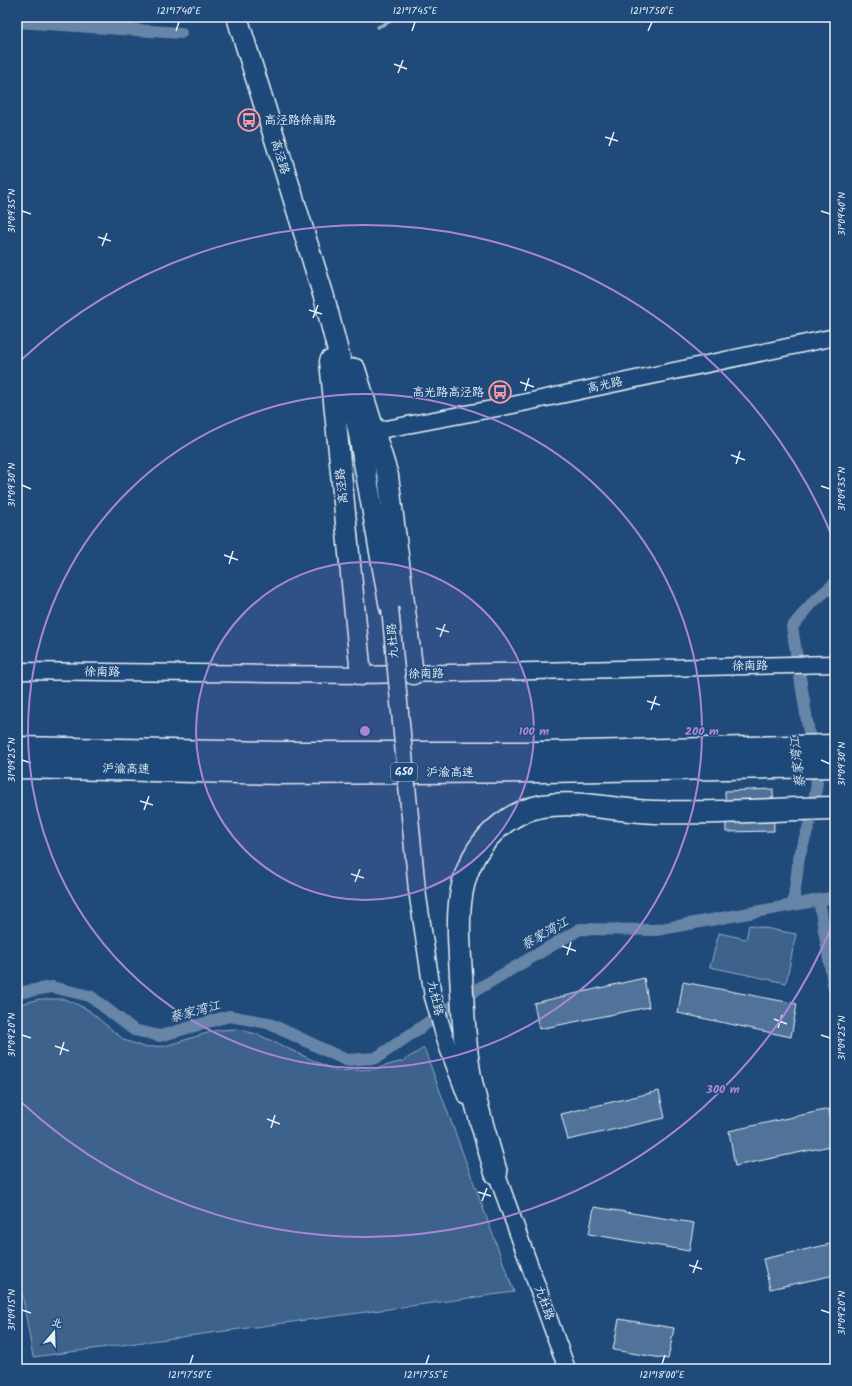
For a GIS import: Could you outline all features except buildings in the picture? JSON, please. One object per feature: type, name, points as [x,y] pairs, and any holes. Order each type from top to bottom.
[{"type":"highway","name":"沪渝高速","points":[[17,767],[280,773],[544,772],[789,757],[835,746]]},
{"type":"highway","name":"沪渝高速","points":[[17,747],[280,753],[472,753],[789,757],[835,766]]},
{"type":"highway","points":[[496,1173],[470,1076],[463,1019],[459,911],[462,884],[470,861],[484,840],[502,824],[522,812],[541,806],[561,804],[675,813],[835,808]]},
{"type":"main road","name":"高泾路","points":[[237,17],[324,298],[358,429],[390,608]]},
{"type":"main road","name":"高泾路","points":[[324,298],[347,343],[388,476],[413,674]]},
{"type":"main road","name":"高泾路","points":[[324,298],[361,675]]},
{"type":"street","name":"高光路","points":[[374,431],[508,406],[835,336]]},
{"type":"street","name":"九杜路","points":[[390,608],[417,890],[434,997],[448,1048],[568,1369]]},
{"type":"street","name":"徐南路","points":[[17,671],[361,675],[835,664]]},
{"type":"shaded area","points":[[749,925],[796,934],[786,983],[710,967],[719,933],[746,939]]},
{"type":"shaded area","points":[[40,999],[65,999],[87,1009],[124,1040],[144,1047],[165,1046],[217,1030],[238,1029],[259,1035],[336,1071],[374,1069],[403,1061],[424,1048],[514,1292],[33,1357],[17,1264],[17,1005]]},
{"type":"waterway","points":[[378,27],[399,17]]},
{"type":"waterway","points":[[17,22],[181,33]]},
{"type":"waterway","name":"蔡家湾江","points":[[17,993],[52,987],[90,996],[134,1030],[160,1036],[229,1016],[268,1023],[346,1060],[376,1058],[471,993],[580,929],[656,930],[793,905],[799,857],[811,819],[817,783],[792,627],[813,602],[835,583]]},
{"type":"waterway","points":[[793,905],[835,897]]},
{"type":"waterway","points":[[819,900],[835,995]]},
{"type":"place","name":"高泾路徐南路","points":[[249,120]]},
{"type":"place","name":"高光路高泾路","points":[[500,392]]}]
